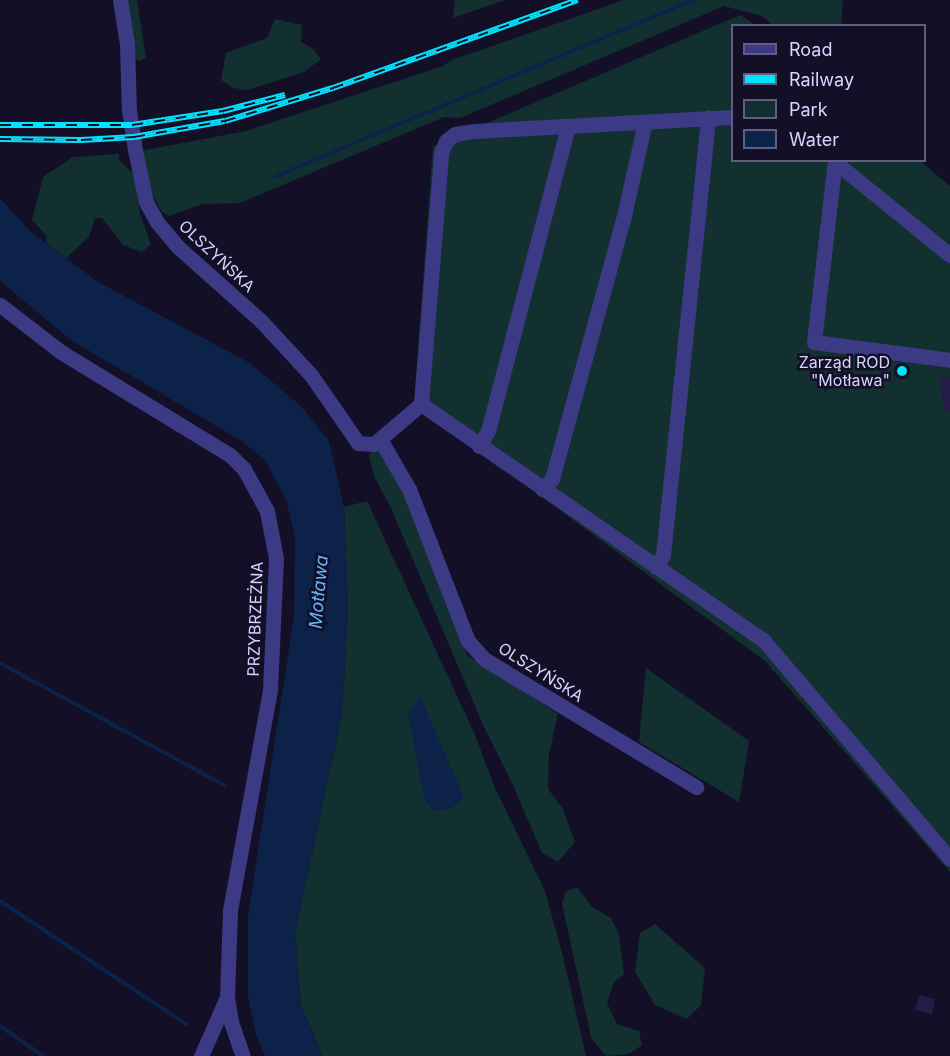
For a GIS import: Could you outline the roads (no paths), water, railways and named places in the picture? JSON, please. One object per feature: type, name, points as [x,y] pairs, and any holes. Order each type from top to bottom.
[{"type":"street","name":"OLSZYŃSKA","points":[[120,0],[127,44],[129,110],[135,150],[146,202],[157,222],[178,247],[261,321],[311,375],[358,443],[374,444],[420,405]]},
{"type":"street","points":[[656,567],[663,555],[708,117]]},
{"type":"street","points":[[731,117],[472,131],[455,134],[446,141],[441,153],[420,405],[764,642],[950,859]]},
{"type":"street","points":[[542,489],[552,479],[624,216],[645,121]]},
{"type":"street","points":[[479,446],[488,431],[568,126]]},
{"type":"street","points":[[835,162],[814,342],[950,360]]},
{"type":"street","points":[[836,162],[950,255]]},
{"type":"street","name":"PRZYBRZEŻNA","points":[[0,305],[61,352],[230,455],[244,469],[267,511],[276,558],[270,690],[230,911],[227,997],[231,1022],[243,1056]]},
{"type":"street","name":"OLSZYŃSKA","points":[[380,439],[409,489],[468,641],[484,659],[696,786]]},
{"type":"street","name":"PRZYBRZEŻNA","points":[[201,1056],[227,997]]},
{"type":"water","name":"Motława","points":[[0,198],[29,230],[98,282],[250,363],[302,407],[329,441],[344,507],[348,609],[342,714],[295,933],[301,1006],[323,1056],[265,1056],[256,1034],[248,997],[248,916],[294,616],[295,537],[286,500],[265,460],[243,442],[71,340],[0,281]]},
{"type":"water","points":[[420,696],[464,797],[452,808],[433,811],[424,798],[408,712]]},
{"type":"waterway","points":[[274,177],[694,0]]},
{"type":"waterway","points":[[0,663],[224,785]]},
{"type":"waterway","points":[[0,901],[187,1025]]},
{"type":"waterway","points":[[0,1026],[43,1056]]},
{"type":"railway","points":[[0,139],[81,140],[134,137],[225,121],[333,88],[578,0]]},
{"type":"railway","points":[[0,125],[132,125],[223,111],[285,95]]},
{"type":"place","name":"Zarząd ROD \"Motława\"","points":[[902,371]]}]
